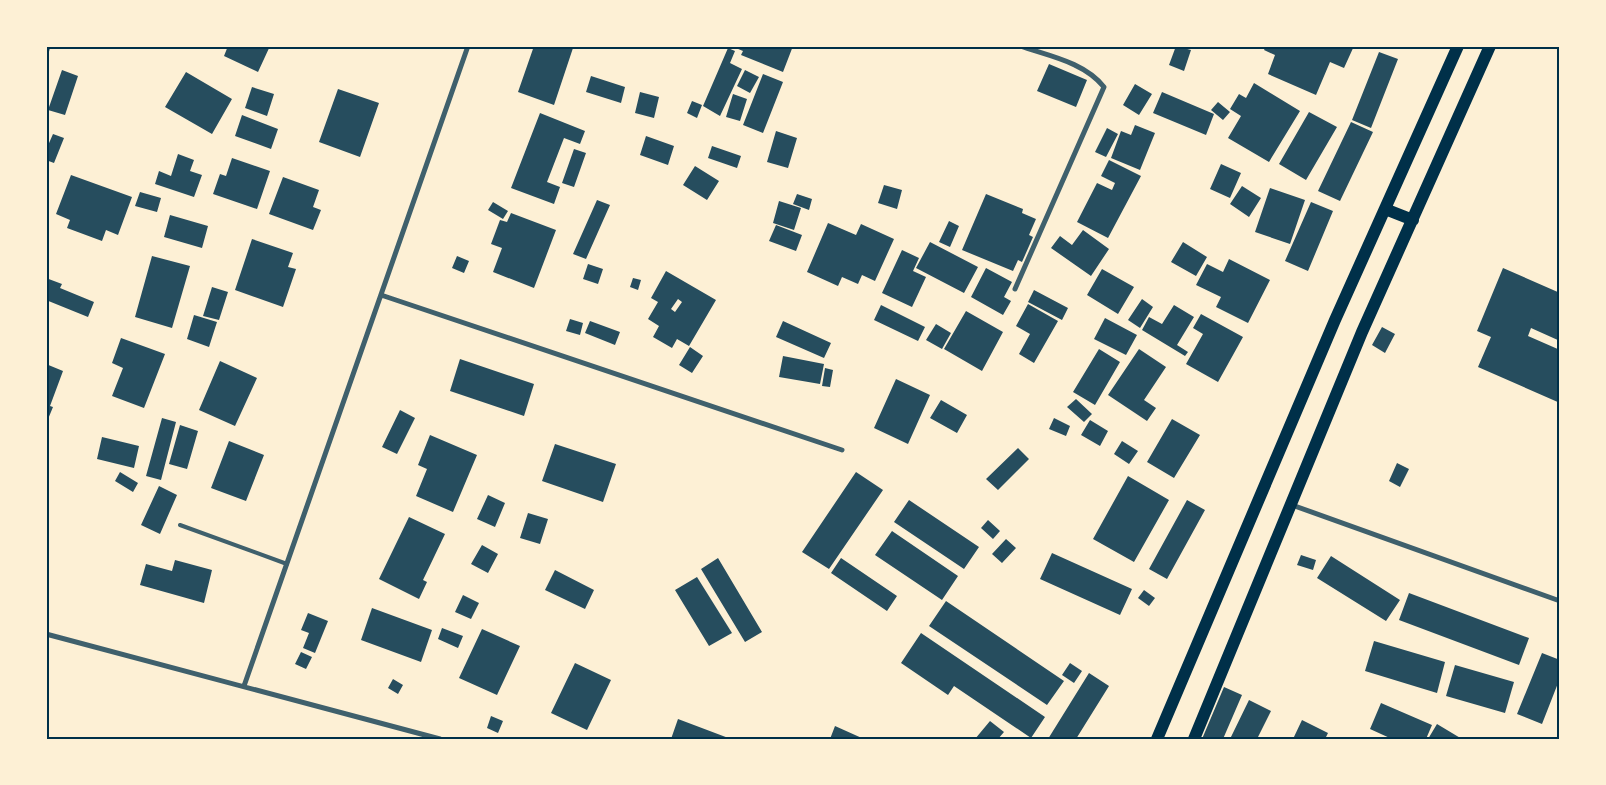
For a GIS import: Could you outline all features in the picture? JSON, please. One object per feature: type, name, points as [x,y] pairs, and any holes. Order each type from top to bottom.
[{"type":"main road","points":[[1157,739],[1385,208],[1458,46]]},
{"type":"main road","points":[[1194,739],[1362,332],[1490,46]]},
{"type":"main road","points":[[1385,208],[1413,220]]},
{"type":"street","points":[[46,53],[48,46]]},
{"type":"street","points":[[244,686],[468,46]]},
{"type":"street","points":[[1015,289],[1104,87],[1095,76],[1082,67],[1020,46]]},
{"type":"street","points":[[381,295],[842,450]]},
{"type":"street","points":[[1291,505],[1560,601]]},
{"type":"street","points":[[46,634],[440,739]]},
{"type":"lane","points":[[180,525],[287,564]]},
{"type":"building","points":[[228,46],[270,46],[258,72],[224,56]]},
{"type":"building","points":[[534,46],[573,48],[554,105],[518,92]]},
{"type":"building","points":[[731,46],[793,46],[783,72],[741,55],[743,51]]},
{"type":"building","points":[[1176,46],[1191,50],[1184,71],[1169,65]]},
{"type":"building","points":[[1266,46],[1354,46],[1344,68],[1330,62],[1316,95],[1268,74],[1275,55],[1264,50]]},
{"type":"building","points":[[728,48],[735,51],[730,63],[742,69],[720,116],[703,106]]},
{"type":"building","points":[[1379,52],[1398,59],[1371,128],[1352,120]]},
{"type":"building","points":[[1049,64],[1087,80],[1076,107],[1037,91]]},
{"type":"building","points":[[62,70],[78,76],[65,115],[48,110]]},
{"type":"building","points":[[745,70],[759,77],[750,93],[737,86]]},
{"type":"building","points":[[186,72],[232,99],[212,134],[165,107]]},
{"type":"building","points":[[763,74],[783,82],[763,133],[743,125]]},
{"type":"building","points":[[591,76],[625,87],[621,103],[586,92]]},
{"type":"building","points":[[1254,83],[1300,111],[1269,162],[1228,138],[1241,116],[1230,109],[1239,94],[1246,98]]},
{"type":"building","points":[[1135,84],[1152,94],[1139,115],[1123,105]]},
{"type":"building","points":[[252,87],[274,94],[267,116],[245,108]]},
{"type":"building","points":[[338,89],[379,103],[360,157],[319,142]]},
{"type":"building","points":[[640,92],[659,97],[654,118],[635,113]]},
{"type":"building","points":[[1162,92],[1214,114],[1206,135],[1153,113]]},
{"type":"building","points":[[733,94],[747,99],[740,121],[726,117]]},
{"type":"building","points":[[692,101],[702,105],[697,118],[687,113]]},
{"type":"building","points":[[1218,102],[1230,112],[1223,120],[1211,110]]},
{"type":"building","points":[[1309,112],[1337,127],[1306,180],[1279,164]]},
{"type":"building","points":[[540,113],[585,131],[580,144],[564,138],[547,182],[560,187],[554,204],[511,188]]},
{"type":"building","points":[[242,115],[278,129],[271,149],[235,136]]},
{"type":"building","points":[[1351,122],[1373,132],[1340,201],[1318,191]]},
{"type":"building","points":[[1135,125],[1155,133],[1140,170],[1111,158],[1121,131],[1131,135]]},
{"type":"building","points":[[1107,128],[1118,134],[1106,157],[1095,152]]},
{"type":"building","points":[[776,131],[797,138],[788,168],[767,162]]},
{"type":"building","points":[[53,134],[64,138],[54,163],[46,160],[46,150]]},
{"type":"building","points":[[646,136],[674,146],[668,165],[640,155]]},
{"type":"building","points":[[712,146],[741,156],[737,168],[708,158]]},
{"type":"building","points":[[574,149],[586,153],[574,187],[562,183]]},
{"type":"building","points":[[178,154],[194,160],[190,171],[202,175],[194,197],[155,184],[159,171],[171,176]]},
{"type":"building","points":[[232,158],[270,171],[257,209],[213,194],[220,174],[226,176]]},
{"type":"building","points":[[1109,160],[1141,176],[1108,238],[1077,222],[1097,183],[1112,190],[1115,183],[1101,176]]},
{"type":"building","points":[[1221,164],[1241,173],[1230,198],[1210,189]]},
{"type":"building","points":[[695,166],[719,181],[707,200],[683,185]]},
{"type":"building","points":[[71,175],[132,197],[118,235],[106,230],[102,241],[67,228],[70,220],[56,214]]},
{"type":"building","points":[[283,177],[319,190],[313,207],[321,210],[313,230],[269,214]]},
{"type":"building","points":[[884,185],[902,190],[897,209],[878,203]]},
{"type":"building","points":[[1242,186],[1261,198],[1249,217],[1230,204]]},
{"type":"building","points":[[1270,188],[1305,200],[1290,244],[1255,232]]},
{"type":"building","points":[[140,192],[161,198],[157,212],[135,206]]},
{"type":"building","points":[[797,194],[812,199],[809,210],[793,204]]},
{"type":"building","points":[[986,194],[1023,209],[1022,213],[1036,219],[1029,235],[1033,237],[1022,262],[1018,260],[1013,271],[962,250]]},
{"type":"building","points":[[597,200],[610,205],[586,259],[573,254]]},
{"type":"building","points":[[779,201],[801,208],[794,230],[773,223]]},
{"type":"building","points":[[493,202],[508,211],[503,219],[488,210]]},
{"type":"building","points":[[1311,202],[1333,211],[1308,271],[1285,261]]},
{"type":"building","points":[[511,213],[556,230],[534,288],[493,272],[502,248],[491,244],[500,220],[507,222]]},
{"type":"building","points":[[170,215],[208,226],[202,248],[164,237]]},
{"type":"building","points":[[949,221],[959,226],[950,247],[939,242]]},
{"type":"building","points":[[828,223],[856,235],[861,224],[894,239],[875,281],[862,275],[858,284],[842,277],[838,286],[807,272]]},
{"type":"building","points":[[776,225],[802,235],[796,251],[769,241]]},
{"type":"building","points":[[1083,230],[1109,249],[1091,276],[1051,248],[1060,236],[1072,245]]},
{"type":"building","points":[[252,239],[293,253],[288,267],[296,269],[283,307],[235,290]]},
{"type":"building","points":[[930,242],[978,267],[964,293],[916,268]]},
{"type":"building","points":[[1183,242],[1207,257],[1196,276],[1171,262]]},
{"type":"building","points":[[902,250],[919,258],[913,271],[926,277],[912,307],[882,293]]},
{"type":"building","points":[[152,256],[190,266],[172,328],[135,317]]},
{"type":"building","points":[[457,256],[469,261],[464,273],[452,268]]},
{"type":"building","points":[[1229,259],[1270,280],[1248,323],[1216,307],[1221,297],[1196,285],[1207,264],[1223,272]]},
{"type":"building","points":[[588,264],[603,269],[598,284],[583,279]]},
{"type":"building","points":[[986,268],[1012,282],[1004,297],[1011,301],[1003,315],[971,297]]},
{"type":"building","points":[[1503,268],[1560,293],[1560,341],[1531,328],[1528,336],[1560,350],[1560,403],[1478,367],[1491,337],[1477,331]]},
{"type":"building","points":[[1102,269],[1134,287],[1118,314],[1087,295]]},
{"type":"building","points":[[666,271],[716,300],[689,346],[677,339],[672,348],[653,337],[659,326],[648,319],[658,302],[651,298]],"holes":[[[678,299],[682,302],[675,312],[671,309]]]},
{"type":"building","points":[[46,278],[62,284],[60,288],[94,302],[88,317],[46,300]]},
{"type":"building","points":[[633,278],[641,280],[638,290],[630,287]]},
{"type":"building","points":[[212,287],[228,292],[219,320],[203,316]]},
{"type":"building","points":[[1034,290],[1068,308],[1062,320],[1028,302]]},
{"type":"building","points":[[1142,299],[1153,307],[1140,328],[1128,320]]},
{"type":"building","points":[[1028,304],[1058,321],[1034,363],[1019,354],[1030,334],[1016,326]]},
{"type":"building","points":[[881,305],[925,327],[918,341],[874,320]]},
{"type":"building","points":[[1174,305],[1194,317],[1177,345],[1188,352],[1185,356],[1142,330],[1149,317],[1162,324]]},
{"type":"building","points":[[966,311],[1003,332],[982,371],[944,349]]},
{"type":"building","points":[[1201,314],[1243,337],[1218,382],[1186,364],[1203,334],[1193,328]]},
{"type":"building","points":[[194,315],[217,322],[209,347],[187,339]]},
{"type":"building","points":[[1105,318],[1137,335],[1126,355],[1094,339]]},
{"type":"building","points":[[570,319],[583,323],[580,335],[566,331]]},
{"type":"building","points":[[590,321],[620,332],[615,345],[585,333]]},
{"type":"building","points":[[783,321],[831,343],[824,358],[776,337]]},
{"type":"building","points":[[936,324],[951,333],[942,349],[926,340]]},
{"type":"building","points":[[1382,327],[1395,334],[1385,353],[1372,345]]},
{"type":"building","points":[[121,338],[165,354],[144,408],[112,396],[123,368],[112,363]]},
{"type":"building","points":[[690,347],[703,356],[692,373],[679,365]]},
{"type":"building","points":[[1099,349],[1120,362],[1095,405],[1073,392]]},
{"type":"building","points":[[1139,349],[1166,367],[1144,400],[1156,408],[1147,421],[1108,395]]},
{"type":"building","points":[[783,356],[824,364],[820,384],[779,377]]},
{"type":"building","points":[[460,359],[534,384],[524,416],[450,391]]},
{"type":"building","points":[[220,361],[257,378],[235,426],[199,410]]},
{"type":"building","points":[[46,364],[63,371],[50,406],[53,407],[46,424]]},
{"type":"building","points":[[825,368],[833,370],[830,387],[822,386]]},
{"type":"building","points":[[896,379],[930,395],[908,444],[874,428]]},
{"type":"building","points":[[1076,399],[1092,414],[1084,422],[1067,407]]},
{"type":"building","points":[[941,400],[967,415],[957,433],[930,418]]},
{"type":"building","points":[[400,410],[415,418],[397,454],[382,447]]},
{"type":"building","points":[[162,418],[176,422],[161,480],[146,476]]},
{"type":"building","points":[[1054,418],[1070,426],[1066,436],[1049,429]]},
{"type":"building","points":[[1172,419],[1200,435],[1174,478],[1147,462]]},
{"type":"building","points":[[1090,420],[1108,431],[1100,446],[1081,435]]},
{"type":"building","points":[[180,425],[198,431],[187,469],[169,464]]},
{"type":"building","points":[[430,435],[477,455],[453,512],[416,496],[427,469],[418,465]]},
{"type":"building","points":[[102,437],[139,446],[134,468],[97,459]]},
{"type":"building","points":[[229,441],[264,455],[246,501],[211,488]]},
{"type":"building","points":[[1122,441],[1138,451],[1129,464],[1114,454]]},
{"type":"building","points":[[555,444],[616,464],[603,502],[542,481]]},
{"type":"building","points":[[1018,448],[1029,459],[998,490],[986,479]]},
{"type":"building","points":[[1397,463],[1409,469],[1400,487],[1389,481]]},
{"type":"building","points":[[120,472],[138,483],[133,492],[115,481]]},
{"type":"building","points":[[856,472],[883,490],[829,569],[802,552]]},
{"type":"building","points":[[1128,476],[1169,500],[1134,562],[1093,539]]},
{"type":"building","points":[[159,486],[177,495],[160,534],[141,525]]},
{"type":"building","points":[[488,495],[505,503],[495,527],[477,519]]},
{"type":"building","points":[[909,500],[979,547],[964,569],[894,522]]},
{"type":"building","points":[[1187,500],[1205,510],[1167,579],[1149,569]]},
{"type":"building","points":[[528,513],[548,519],[540,544],[520,538]]},
{"type":"building","points":[[409,517],[445,534],[423,580],[427,582],[419,599],[379,579]]},
{"type":"building","points":[[988,520],[1000,531],[993,539],[981,528]]},
{"type":"building","points":[[892,531],[958,576],[942,600],[875,555]]},
{"type":"building","points":[[1006,539],[1016,548],[1002,563],[992,554]]},
{"type":"building","points":[[482,545],[498,554],[488,573],[471,564]]},
{"type":"building","points":[[1052,553],[1132,589],[1120,615],[1040,579]]},
{"type":"building","points":[[1301,555],[1316,560],[1313,570],[1297,565]]},
{"type":"building","points":[[1331,556],[1400,600],[1386,621],[1317,578]]},
{"type":"building","points":[[718,558],[762,632],[745,642],[701,569]]},
{"type":"building","points":[[841,558],[897,596],[887,611],[831,573]]},
{"type":"building","points":[[175,560],[212,570],[204,603],[140,585],[146,564],[172,571]]},
{"type":"building","points":[[555,570],[594,590],[585,609],[545,590]]},
{"type":"building","points":[[697,577],[732,633],[709,646],[675,590]]},
{"type":"building","points":[[1144,590],[1155,598],[1149,606],[1138,598]]},
{"type":"building","points":[[1409,593],[1529,638],[1519,665],[1399,620]]},
{"type":"building","points":[[463,595],[479,603],[471,619],[455,612]]},
{"type":"building","points":[[946,601],[1064,681],[1047,705],[929,626]]},
{"type":"building","points":[[372,608],[432,630],[421,662],[361,640]]},
{"type":"building","points":[[308,613],[328,621],[315,653],[303,648],[309,633],[301,630]]},
{"type":"building","points":[[442,628],[463,636],[458,648],[438,639]]},
{"type":"building","points":[[482,629],[520,646],[497,695],[459,678]]},
{"type":"building","points":[[921,633],[1045,717],[1031,738],[954,686],[948,695],[901,663]]},
{"type":"building","points":[[1374,641],[1445,662],[1437,693],[1365,671]]},
{"type":"building","points":[[301,652],[312,657],[306,669],[295,664]]},
{"type":"building","points":[[1542,653],[1560,660],[1560,678],[1542,724],[1517,714]]},
{"type":"building","points":[[575,663],[611,680],[587,730],[551,713]]},
{"type":"building","points":[[1070,663],[1082,671],[1074,683],[1062,675]]},
{"type":"building","points":[[1455,665],[1514,682],[1505,713],[1446,696]]},
{"type":"building","points":[[1089,673],[1109,686],[1076,739],[1048,739]]},
{"type":"building","points":[[393,679],[403,685],[398,694],[388,688]]},
{"type":"building","points":[[1224,687],[1242,695],[1223,739],[1202,739]]},
{"type":"building","points":[[1249,700],[1271,711],[1257,739],[1230,739]]},
{"type":"building","points":[[1381,703],[1432,725],[1426,739],[1392,739],[1370,729]]},
{"type":"building","points":[[491,716],[503,721],[498,733],[487,728]]},
{"type":"building","points":[[678,719],[731,739],[671,739]]},
{"type":"building","points":[[1302,720],[1328,733],[1325,739],[1293,739]]},
{"type":"building","points":[[990,721],[1004,732],[998,739],[975,739]]},
{"type":"building","points":[[1437,724],[1462,739],[1428,739]]},
{"type":"building","points":[[835,726],[864,739],[830,739]]}]
